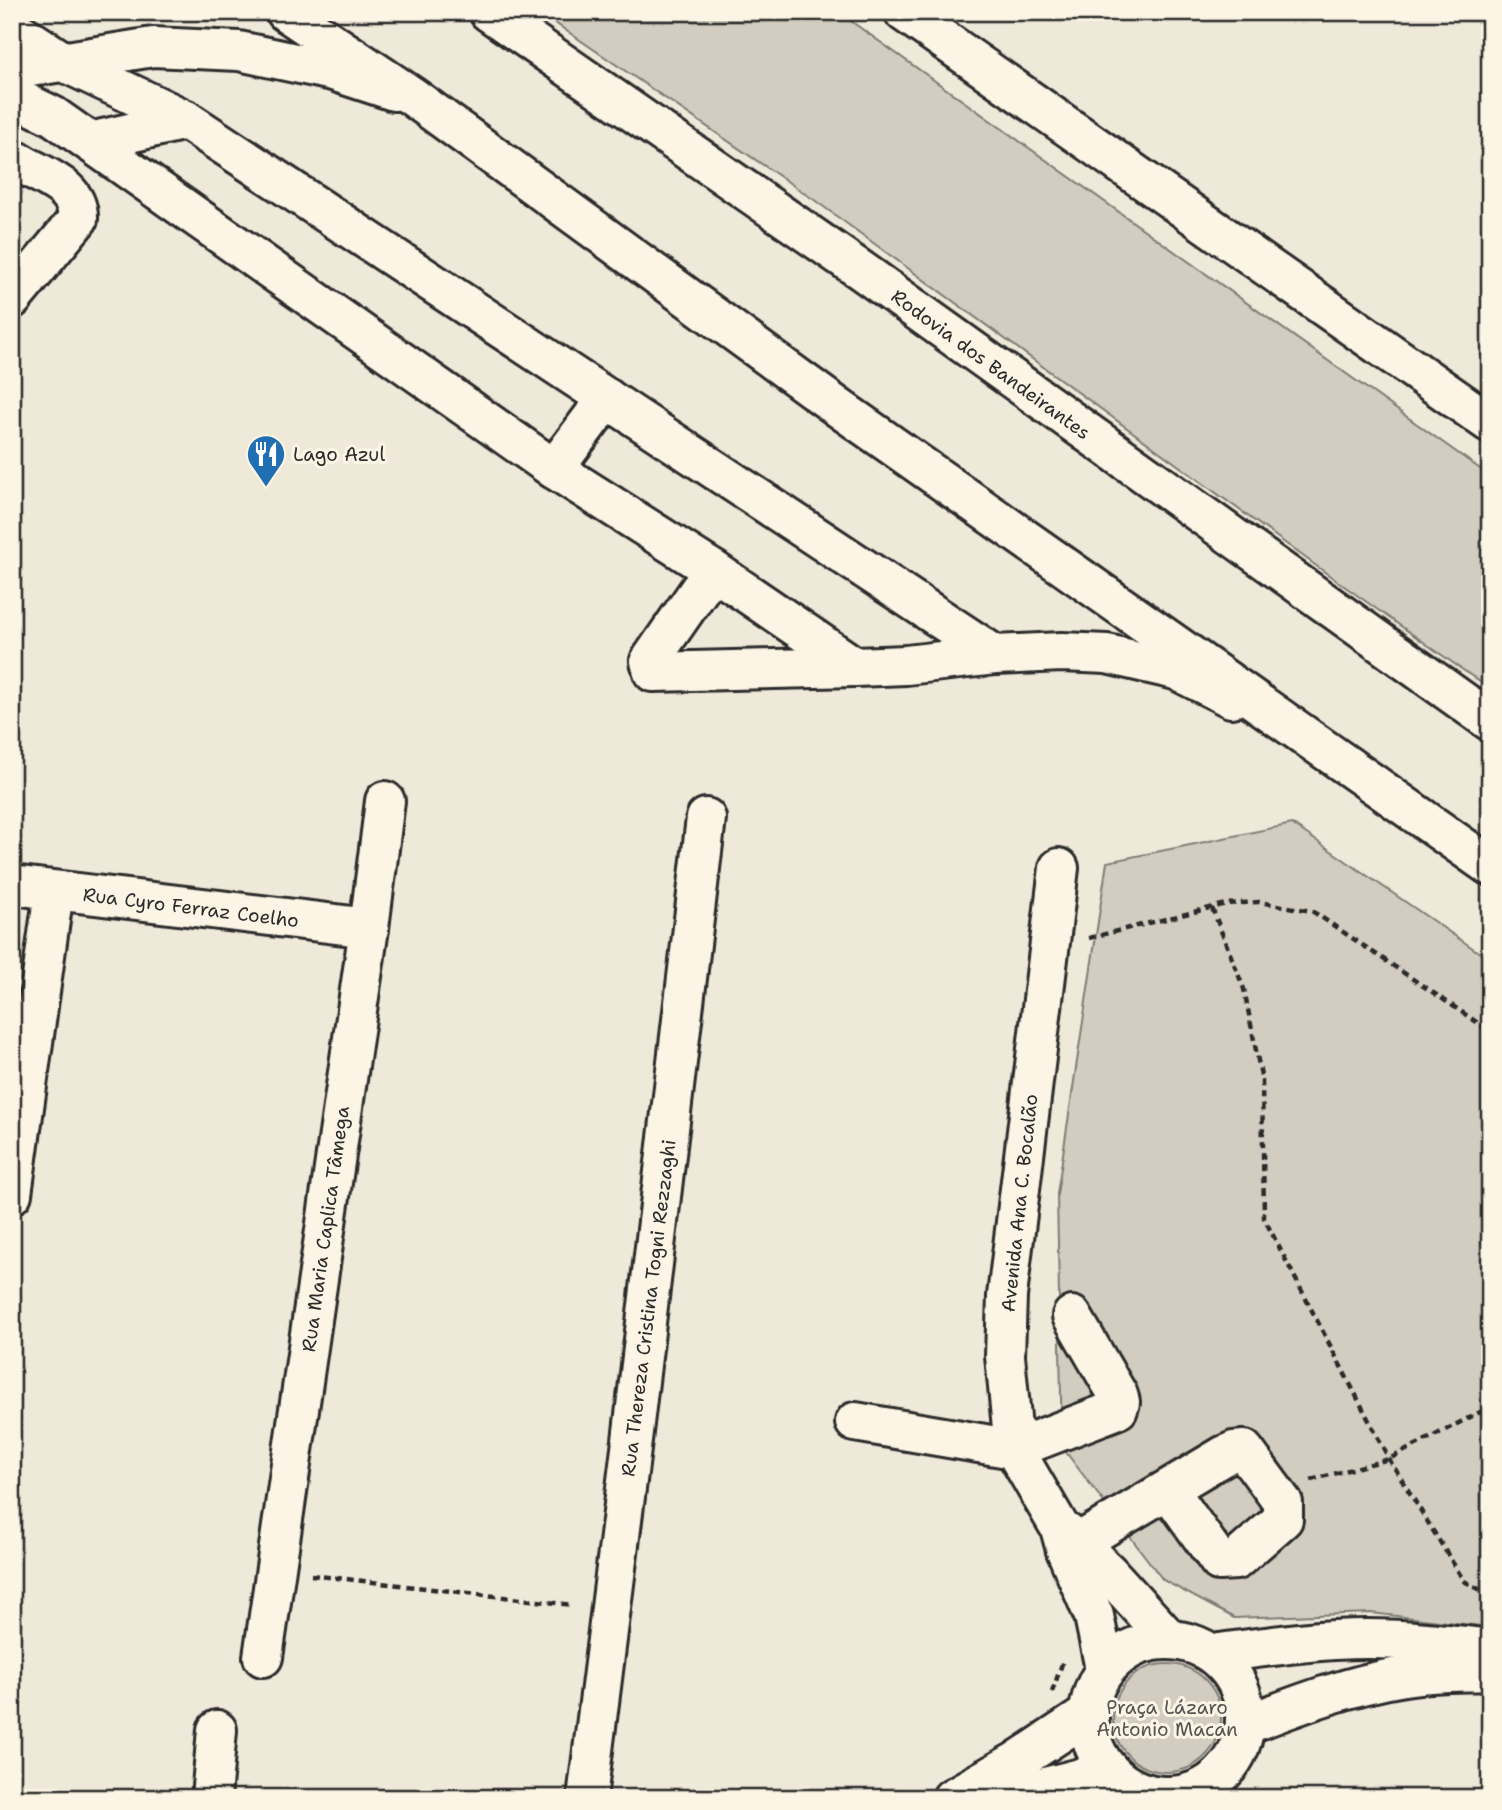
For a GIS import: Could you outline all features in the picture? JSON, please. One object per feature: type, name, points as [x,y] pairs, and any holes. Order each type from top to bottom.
[{"type":"main road","points":[[286,12],[413,97],[839,408],[1490,866]]},
{"type":"main road","name":"Rodovia dos Bandeirantes","points":[[489,12],[873,279],[1490,721]]},
{"type":"main road","points":[[904,12],[1490,423]]},
{"type":"main road","points":[[12,28],[64,62],[186,120],[995,655]]},
{"type":"main road","points":[[12,70],[153,47],[239,51],[333,71],[413,97]]},
{"type":"main road","points":[[12,96],[53,116],[554,469],[713,570],[855,667]]},
{"type":"main road","points":[[90,142],[186,120]]},
{"type":"main road","points":[[12,299],[78,219],[78,206],[71,192],[19,162]]},
{"type":"main road","points":[[554,469],[607,398]]},
{"type":"main road","points":[[713,570],[650,661],[653,672],[905,665],[995,655],[1062,652],[1107,654],[1176,670],[1305,735]]},
{"type":"main road","name":"Rua Maria Caplica Tâmega","points":[[263,1657],[385,801]]},
{"type":"main road","name":"Rua Thereza Cristina Togni Rezzaghi","points":[[587,1798],[706,818]]},
{"type":"main road","name":"Avenida Ana C. Bocalão","points":[[1059,868],[1007,1296],[1005,1356],[1014,1449],[1068,1540],[1094,1616],[1105,1669]]},
{"type":"main road","name":"Rua Cyro Ferraz Coelho","points":[[12,885],[369,928]]},
{"type":"main road","points":[[12,1194],[54,891]]},
{"type":"main road","points":[[855,1422],[1014,1449],[1118,1409],[1118,1395],[1072,1315]]},
{"type":"main road","points":[[1068,1540],[1168,1489],[1225,1455],[1244,1450],[1283,1503],[1283,1519],[1236,1560],[1219,1561],[1168,1489]]},
{"type":"main road","name":"Avenida Ana C. Bocalão","points":[[1068,1540],[1117,1582],[1170,1640]]},
{"type":"main road","points":[[1213,1654],[1287,1644],[1367,1639],[1490,1649]]},
{"type":"main road","points":[[977,1798],[1034,1790],[1124,1786],[1155,1796],[1180,1797],[1200,1790],[1217,1779],[1231,1764],[1241,1745],[1245,1725],[1243,1699],[1232,1674],[1213,1654],[1193,1644],[1170,1640],[1152,1641],[1134,1646],[1105,1669],[1093,1690],[1087,1715],[1090,1735],[1096,1754],[1124,1786]]},
{"type":"main road","points":[[1245,1725],[1303,1703],[1405,1675],[1490,1671]]},
{"type":"main road","points":[[953,1798],[1087,1715]]},
{"type":"main road","points":[[211,1798],[217,1730]]},
{"type":"path","points":[[1089,938],[1226,904],[1259,902],[1312,911],[1490,1031]]},
{"type":"path","points":[[1212,908],[1244,989],[1262,1082],[1264,1218],[1389,1459],[1464,1581],[1490,1595]]},
{"type":"path","points":[[1273,1490],[1389,1459],[1490,1407]]},
{"type":"path","points":[[275,1571],[611,1609]]},
{"type":"path","points":[[1045,1700],[1052,1692],[1066,1651]]},
{"type":"green space","points":[[539,12],[838,12],[1490,476],[1490,689],[1337,581],[813,199]]},
{"type":"green space","points":[[1292,824],[1490,960],[1490,1627],[1371,1613],[1234,1618],[1163,1580],[1062,1447],[1057,1194],[1107,862]]},
{"type":"green space","name":"Praça Lázaro Antonio Macan","points":[[1167,1664],[1188,1668],[1205,1680],[1217,1697],[1221,1718],[1217,1739],[1205,1756],[1188,1768],[1167,1772],[1146,1768],[1129,1756],[1117,1739],[1113,1718],[1117,1697],[1129,1680],[1146,1668]]},
{"type":"place","name":"Lago Azul","points":[[266,488]]}]
